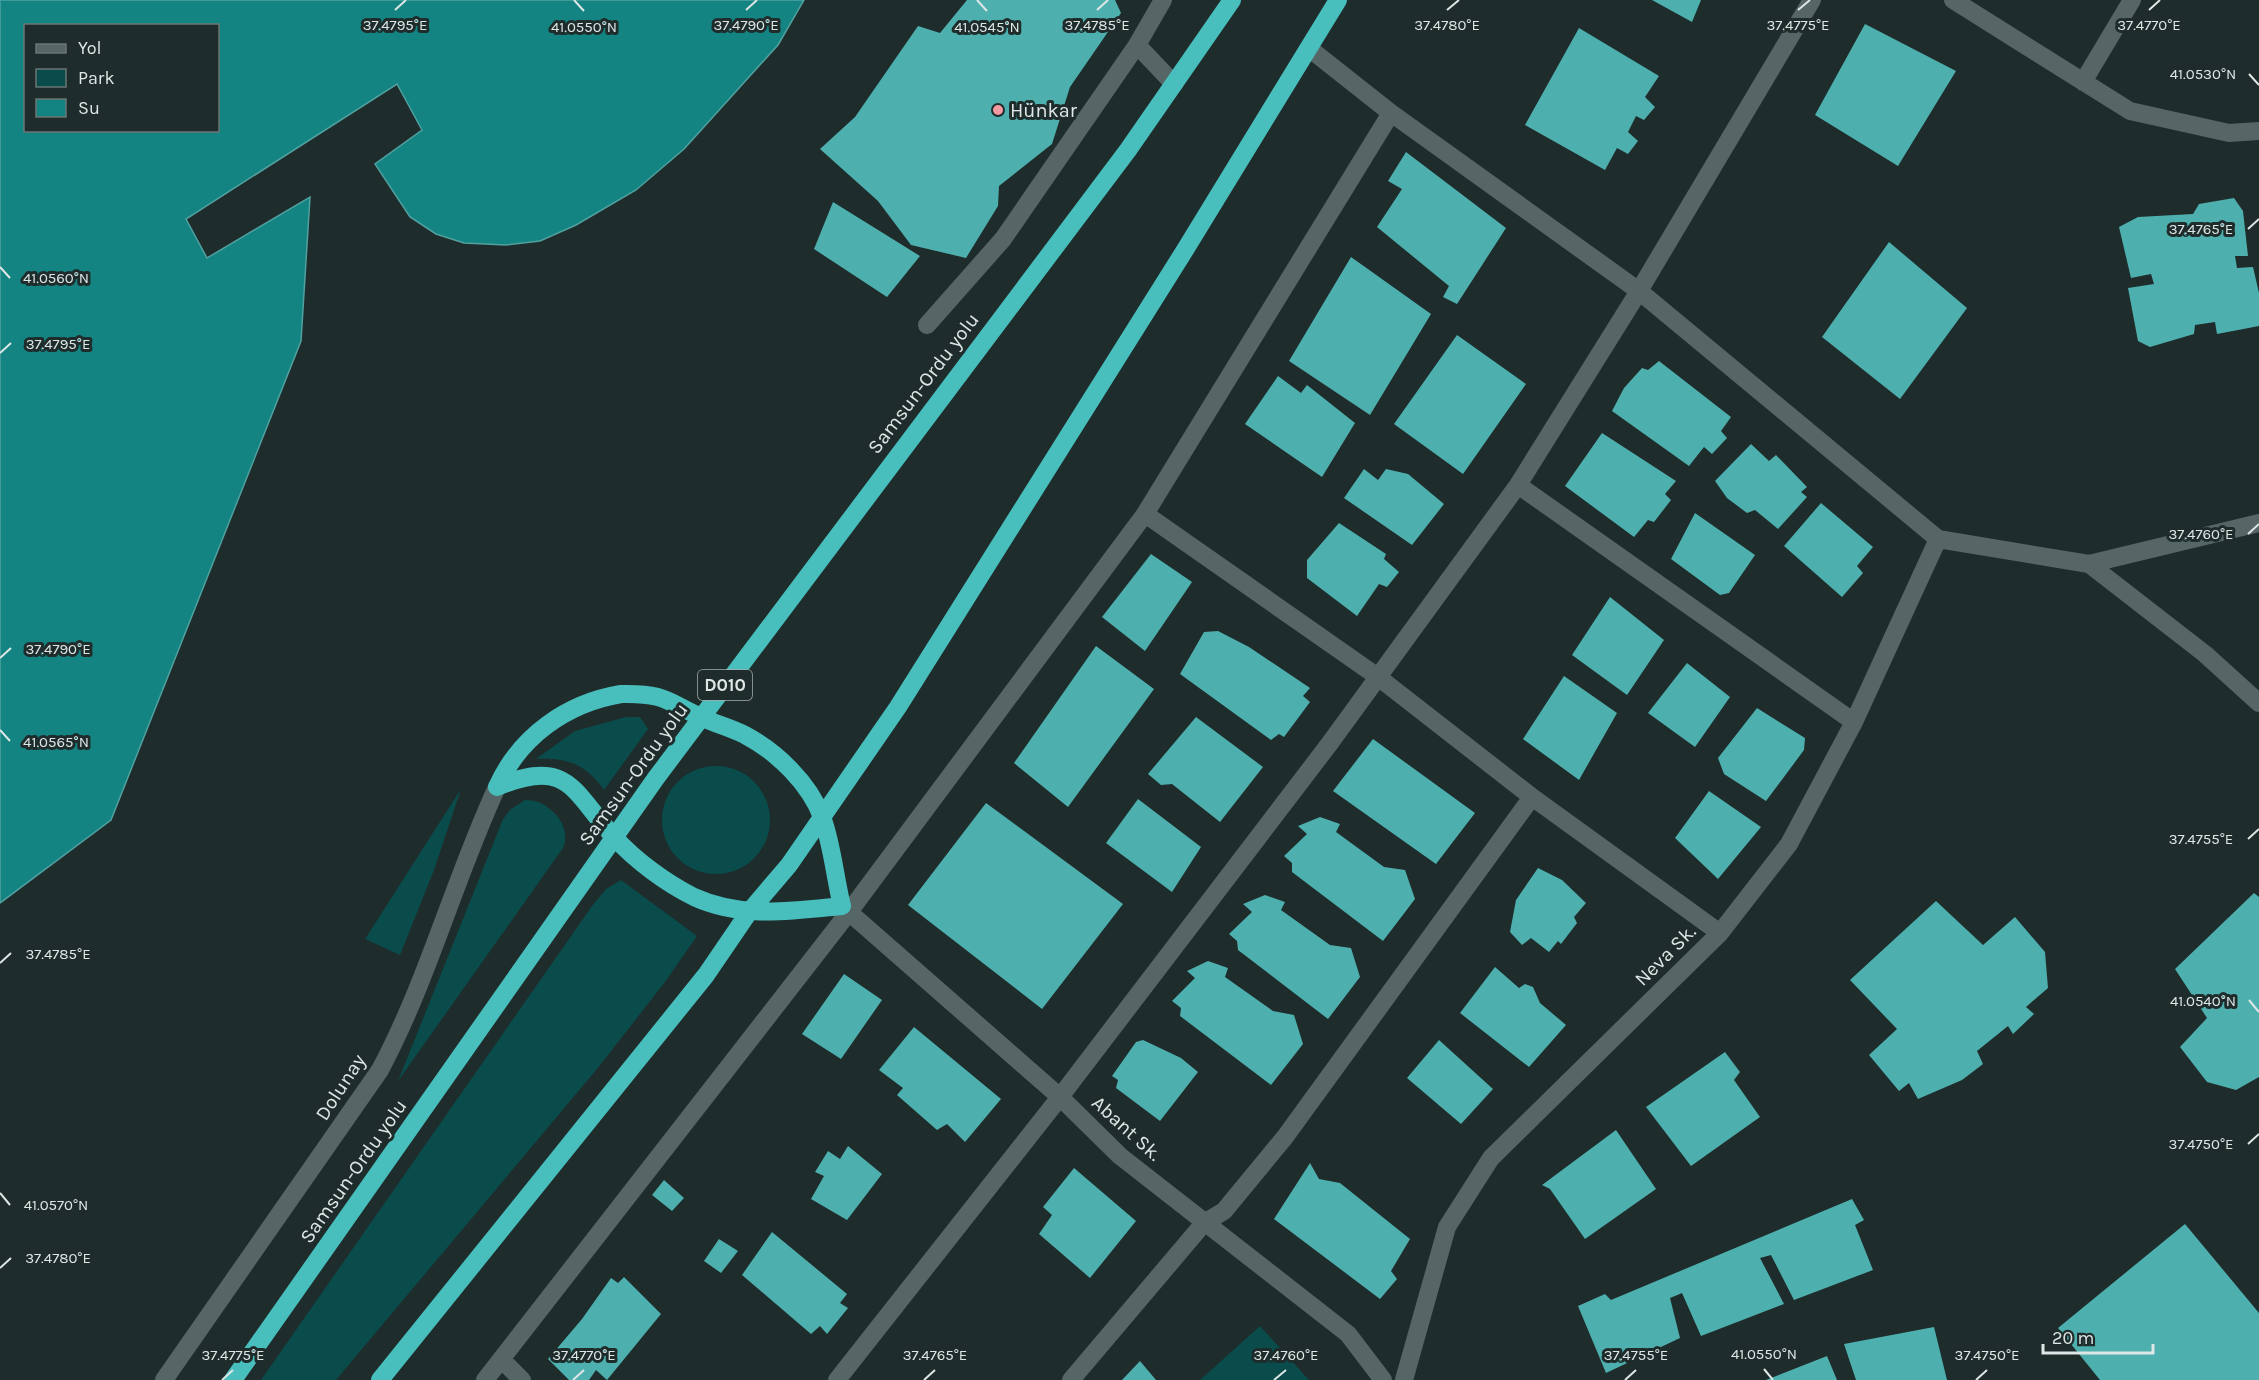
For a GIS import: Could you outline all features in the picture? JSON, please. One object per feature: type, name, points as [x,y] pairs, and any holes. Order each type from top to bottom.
[{"type":"highway","name":"Samsun-Ordu yolu","points":[[233,1380],[701,717],[1174,84],[1232,0]]},
{"type":"highway","points":[[380,1380],[706,975],[749,912],[789,865],[904,697],[1310,49],[1338,0]]},
{"type":"highway","points":[[621,694],[656,695],[670,699],[701,717],[745,736],[787,766],[808,793],[822,817],[845,909],[775,913],[749,912],[720,906],[676,887],[615,837],[588,802],[562,780],[543,776],[525,777],[497,787],[516,753],[535,734],[588,702],[621,694]]},
{"type":"street","points":[[927,324],[1003,239],[1137,45],[1163,0]]},
{"type":"street","points":[[837,1380],[1060,1097],[1378,677],[1518,485],[1639,291],[1812,0]]},
{"type":"street","points":[[1953,0],[2130,111],[2229,133],[2259,131]]},
{"type":"street","points":[[2083,82],[2132,0]]},
{"type":"street","points":[[1137,45],[1174,84]]},
{"type":"street","points":[[1310,49],[1391,113],[1639,291],[1938,539],[2089,564],[2259,523]]},
{"type":"street","points":[[485,1380],[1145,514],[1391,113]]},
{"type":"street","points":[[1518,485],[1854,722]]},
{"type":"street","points":[[1145,514],[1378,677],[1532,797],[1720,933]]},
{"type":"street","name":"Neva Sk.","points":[[1404,1380],[1447,1227],[1491,1158],[1720,933],[1789,844],[1854,722],[1938,539]]},
{"type":"street","points":[[2089,564],[2205,654],[2259,703]]},
{"type":"street","name":"Dolunay","points":[[164,1380],[380,1070],[397,1038],[426,968],[471,845],[497,787]]},
{"type":"street","points":[[1071,1380],[1204,1223],[1224,1211],[1286,1137],[1532,797]]},
{"type":"street","name":"Abant Sk.","points":[[845,909],[1060,1097],[1120,1156],[1348,1334],[1383,1380]]},
{"type":"street","points":[[501,1359],[522,1380]]},
{"type":"green space","points":[[626,717],[640,717],[648,729],[604,790],[590,774],[575,764],[557,759],[536,759],[575,731]]},
{"type":"green space","points":[[716,766],[737,770],[754,782],[766,799],[770,820],[766,841],[754,858],[737,870],[716,874],[695,870],[678,858],[666,841],[662,820],[666,799],[678,782],[695,770]]},
{"type":"green space","points":[[461,789],[434,870],[400,955],[365,939]]},
{"type":"green space","points":[[525,800],[542,804],[556,815],[565,831],[563,848],[398,1081],[503,819],[511,809]]},
{"type":"green space","points":[[621,880],[697,936],[665,982],[597,1069],[336,1380],[261,1380],[592,906],[606,889]]},
{"type":"green space","points":[[1260,1326],[1309,1380],[1200,1380]]},
{"type":"water","points":[[0,0],[804,0],[778,45],[684,149],[636,190],[576,225],[540,241],[506,245],[464,243],[436,234],[410,217],[375,164],[422,130],[397,84],[186,219],[207,258],[310,197],[301,341],[111,820],[0,903]]},
{"type":"building","name":"Hünkar","points":[[967,0],[1115,0],[1121,13],[1070,87],[1052,144],[999,186],[998,206],[966,258],[911,245],[878,201],[820,149],[855,117],[918,26],[940,33]]},
{"type":"building","points":[[1652,0],[1701,0],[1692,22]]},
{"type":"building","points":[[1865,24],[1956,71],[1898,166],[1815,115]]},
{"type":"building","points":[[1579,28],[1659,76],[1645,97],[1655,107],[1644,120],[1636,116],[1628,132],[1638,141],[1628,154],[1617,148],[1605,170],[1525,125]]},
{"type":"building","points":[[1406,152],[1506,228],[1457,304],[1443,297],[1449,286],[1377,227],[1402,189],[1388,181]]},
{"type":"building","points":[[2234,198],[2243,211],[2248,256],[2235,256],[2237,268],[2253,267],[2259,293],[2259,326],[2217,334],[2215,322],[2195,325],[2194,334],[2150,347],[2138,341],[2128,288],[2154,284],[2151,274],[2131,278],[2119,227],[2138,217],[2193,214],[2199,204]]},
{"type":"building","points":[[833,202],[920,256],[887,297],[814,249]]},
{"type":"building","points":[[1889,242],[1967,308],[1900,399],[1822,337]]},
{"type":"building","points":[[1351,257],[1431,314],[1370,415],[1289,361]]},
{"type":"building","points":[[1457,335],[1526,384],[1463,474],[1394,424]]},
{"type":"building","points":[[1659,361],[1731,417],[1721,431],[1727,438],[1712,454],[1704,447],[1689,466],[1612,411],[1624,388],[1642,368],[1648,370]]},
{"type":"building","points":[[1278,376],[1301,393],[1307,385],[1355,423],[1322,477],[1245,424]]},
{"type":"building","points":[[1602,433],[1676,481],[1665,494],[1671,500],[1654,522],[1648,520],[1634,537],[1565,486]]},
{"type":"building","points":[[1751,444],[1769,461],[1776,455],[1807,487],[1801,492],[1807,497],[1778,529],[1755,510],[1747,513],[1727,498],[1715,481]]},
{"type":"building","points":[[1364,469],[1378,480],[1386,469],[1408,474],[1444,504],[1412,545],[1344,498]]},
{"type":"building","points":[[1821,503],[1873,547],[1857,566],[1863,573],[1842,597],[1784,546]]},
{"type":"building","points":[[1695,513],[1755,555],[1729,593],[1720,595],[1671,559]]},
{"type":"building","points":[[1339,523],[1386,554],[1384,559],[1399,572],[1387,587],[1379,584],[1357,616],[1307,578],[1307,560]]},
{"type":"building","points":[[1151,554],[1192,582],[1145,651],[1102,617]]},
{"type":"building","points":[[1610,597],[1664,640],[1627,695],[1572,655]]},
{"type":"building","points":[[1218,631],[1249,647],[1310,688],[1303,696],[1310,702],[1284,737],[1279,734],[1271,740],[1180,674],[1204,632]]},
{"type":"building","points":[[1096,646],[1154,689],[1068,807],[1014,763]]},
{"type":"building","points":[[1687,663],[1730,697],[1695,747],[1648,713]]},
{"type":"building","points":[[1564,676],[1617,713],[1579,780],[1523,739]]},
{"type":"building","points":[[1757,708],[1805,738],[1804,750],[1766,801],[1724,774],[1718,758]]},
{"type":"building","points":[[1196,717],[1263,767],[1220,822],[1172,784],[1161,785],[1148,774]]},
{"type":"building","points":[[1373,739],[1475,813],[1436,864],[1333,791]]},
{"type":"building","points":[[1709,791],[1761,827],[1718,879],[1675,838]]},
{"type":"building","points":[[1138,799],[1201,847],[1172,892],[1106,843]]},
{"type":"building","points":[[986,803],[1123,904],[1042,1009],[908,905]]},
{"type":"building","points":[[1320,817],[1340,824],[1336,832],[1384,867],[1405,870],[1415,899],[1383,941],[1292,872],[1292,863],[1284,856],[1307,834],[1298,826]]},
{"type":"building","points":[[1538,868],[1562,880],[1586,903],[1574,917],[1577,923],[1561,944],[1558,941],[1549,952],[1531,938],[1522,945],[1510,932],[1516,900]]},
{"type":"building","points":[[2254,893],[2259,897],[2259,1077],[2236,1090],[2207,1082],[2180,1047],[2207,1018],[2175,969]]},
{"type":"building","points":[[1265,895],[1285,902],[1281,910],[1330,945],[1351,948],[1360,977],[1328,1019],[1238,950],[1237,941],[1229,934],[1252,912],[1243,904]]},
{"type":"building","points":[[1936,901],[1983,945],[2015,917],[2045,952],[2048,988],[2026,1007],[2034,1014],[2013,1034],[2008,1026],[1977,1051],[1983,1064],[1962,1080],[1918,1099],[1909,1083],[1899,1091],[1869,1055],[1897,1029],[1850,980]]},
{"type":"building","points":[[1208,961],[1228,968],[1225,977],[1273,1011],[1294,1015],[1303,1044],[1271,1085],[1180,1016],[1181,1008],[1172,1001],[1195,978],[1187,971]]},
{"type":"building","points":[[1495,967],[1519,988],[1525,984],[1533,987],[1540,1003],[1566,1025],[1529,1067],[1460,1013]]},
{"type":"building","points":[[844,974],[882,1000],[841,1059],[802,1034]]},
{"type":"building","points":[[914,1027],[1001,1099],[965,1142],[947,1124],[937,1130],[897,1095],[903,1088],[879,1070]]},
{"type":"building","points":[[1143,1040],[1181,1058],[1198,1072],[1160,1121],[1116,1088],[1118,1080],[1112,1076],[1136,1042]]},
{"type":"building","points":[[1439,1040],[1493,1089],[1461,1124],[1407,1078]]},
{"type":"building","points":[[1725,1052],[1740,1072],[1734,1080],[1760,1117],[1691,1166],[1646,1107]]},
{"type":"building","points":[[1616,1130],[1656,1189],[1585,1239],[1550,1189],[1542,1185]]},
{"type":"building","points":[[848,1146],[882,1174],[847,1220],[811,1199],[824,1176],[815,1172],[828,1151],[840,1159]]},
{"type":"building","points":[[1310,1163],[1319,1179],[1340,1183],[1410,1239],[1391,1271],[1397,1279],[1380,1299],[1274,1219]]},
{"type":"building","points":[[1074,1168],[1136,1221],[1090,1278],[1039,1234],[1052,1215],[1043,1207]]},
{"type":"building","points":[[664,1180],[684,1198],[672,1211],[652,1195]]},
{"type":"building","points":[[1852,1199],[1864,1220],[1855,1225],[1873,1270],[1794,1300],[1771,1255],[1760,1258],[1784,1304],[1701,1336],[1682,1293],[1670,1298],[1680,1338],[1606,1373],[1578,1306],[1605,1294],[1611,1300]]},
{"type":"building","points":[[2185,1224],[2259,1313],[2259,1380],[2100,1380],[2058,1328]]},
{"type":"building","points":[[772,1232],[847,1294],[840,1303],[848,1308],[827,1334],[820,1326],[811,1334],[742,1275]]},
{"type":"building","points":[[719,1239],[738,1251],[721,1273],[704,1261]]},
{"type":"building","points":[[624,1277],[661,1314],[607,1380],[596,1370],[589,1380],[569,1380],[548,1359],[582,1319],[611,1278],[618,1283]]},
{"type":"building","points":[[1934,1327],[1947,1380],[1856,1380],[1844,1344]]},
{"type":"building","points":[[1827,1356],[1837,1380],[1766,1380]]},
{"type":"building","points":[[1140,1361],[1156,1380],[1122,1380]]},
{"type":"place","name":"Hünkar","points":[[998,110]]}]
